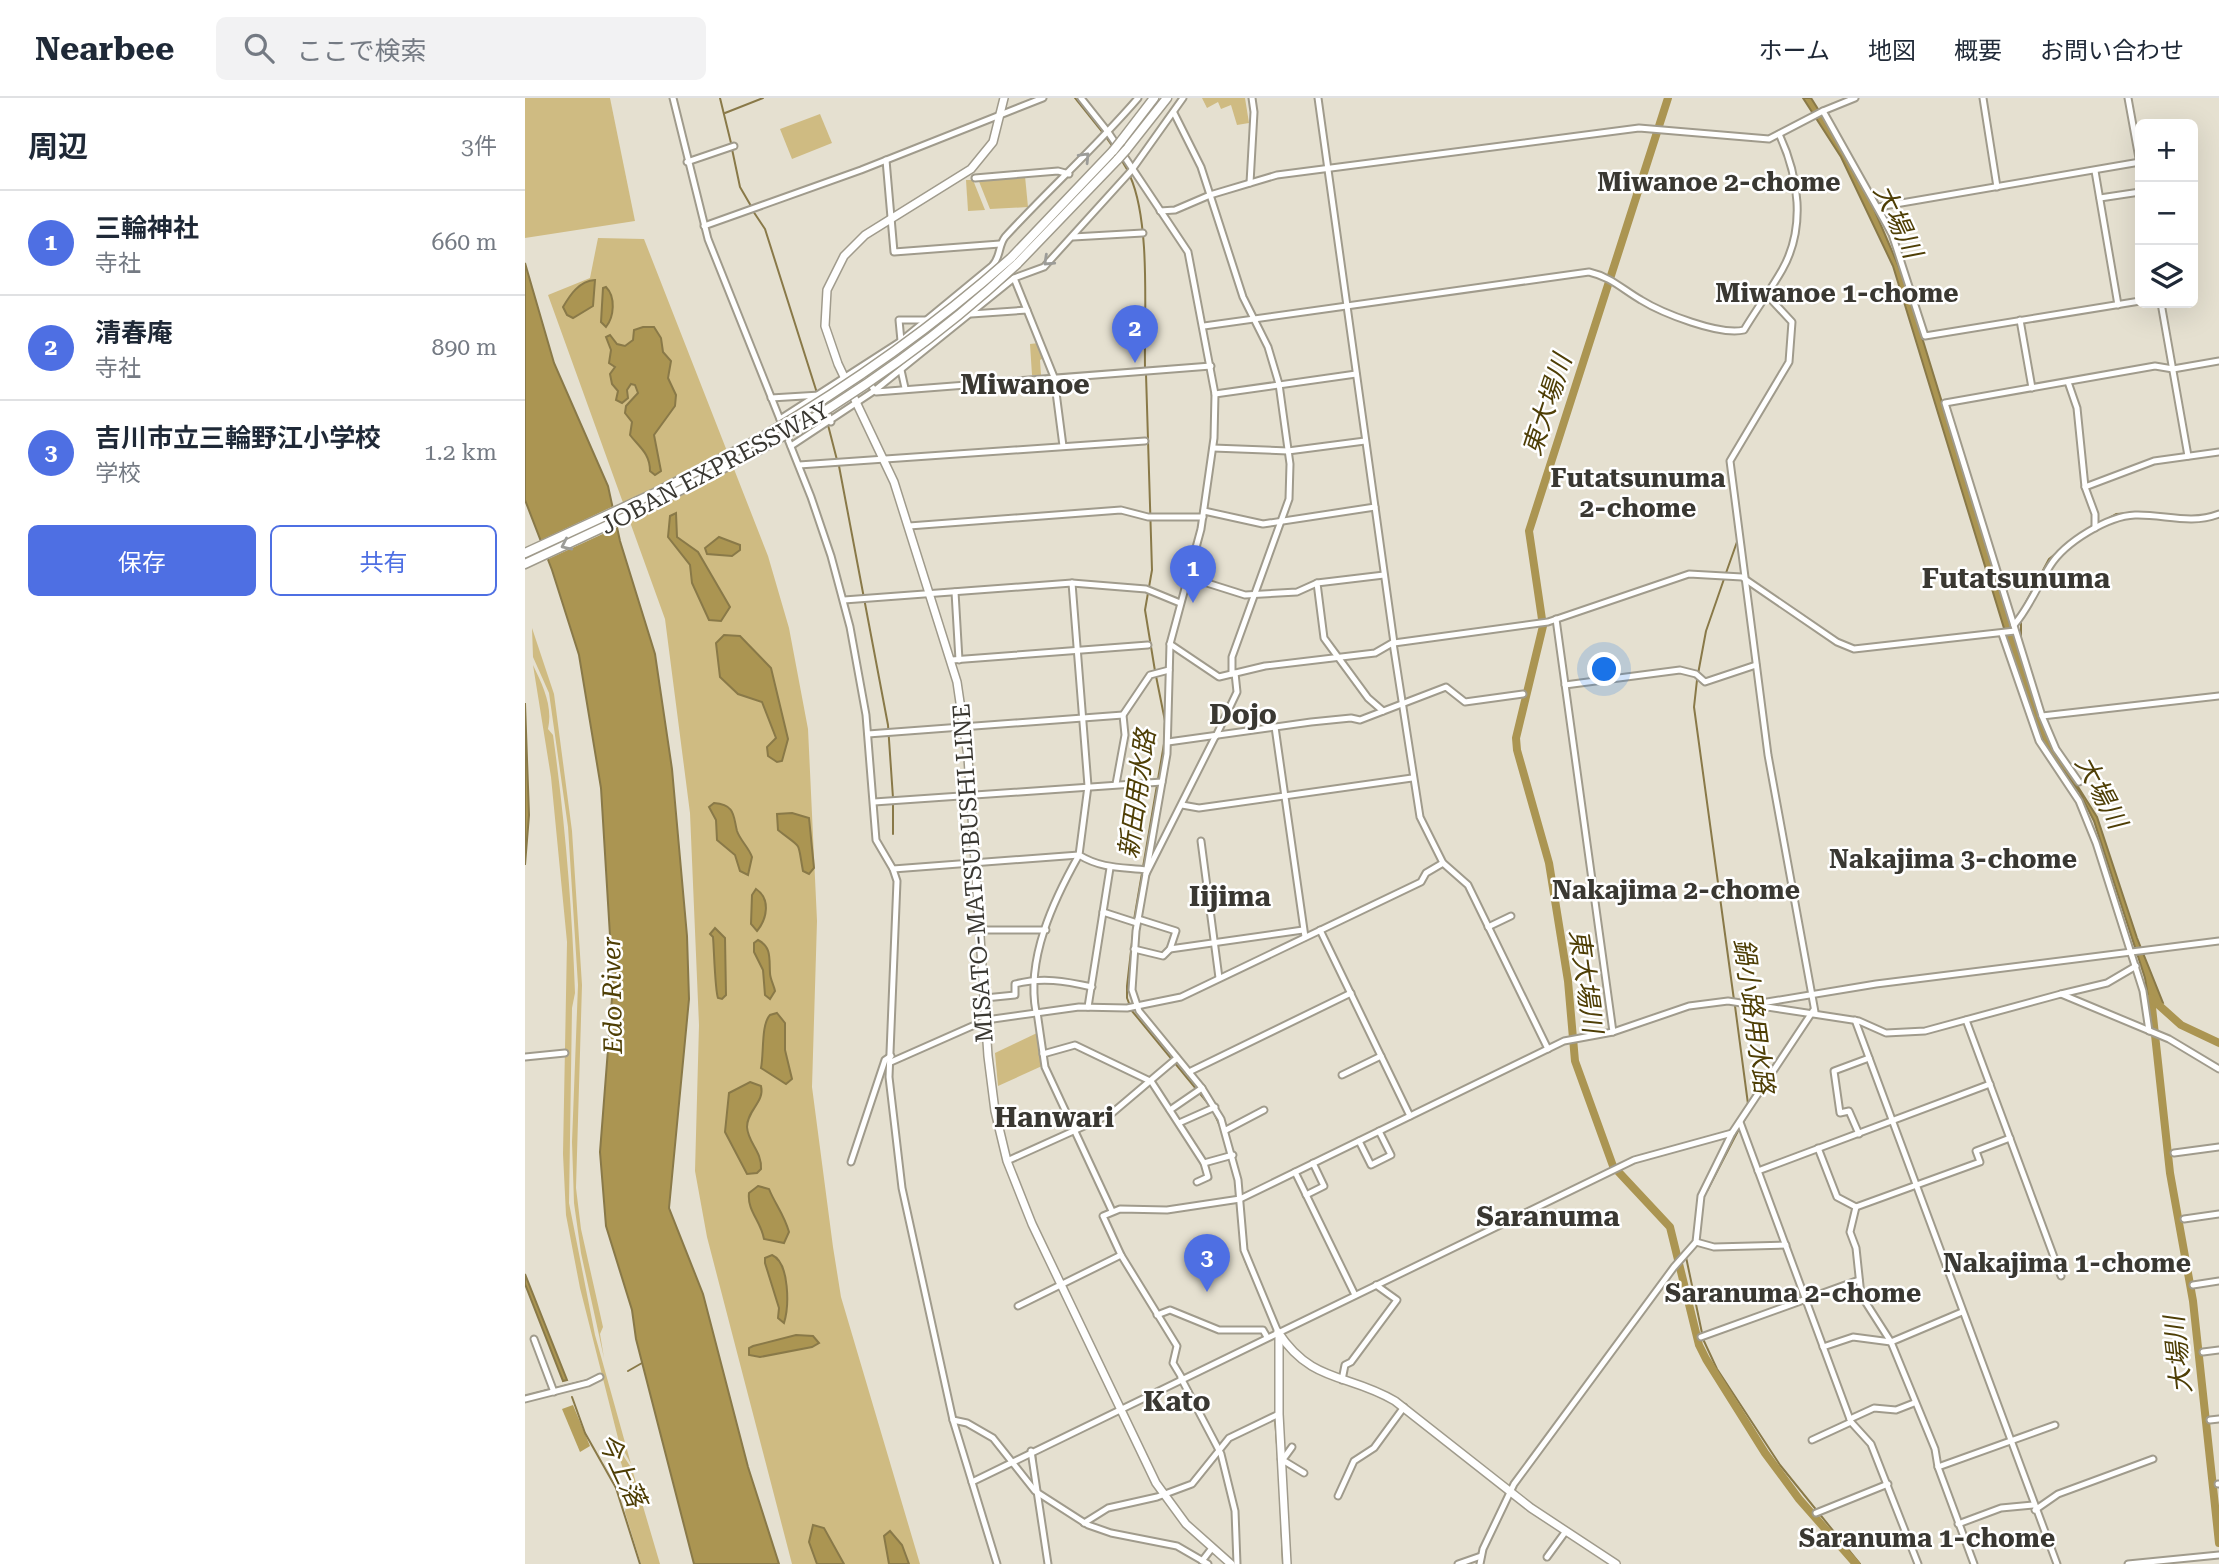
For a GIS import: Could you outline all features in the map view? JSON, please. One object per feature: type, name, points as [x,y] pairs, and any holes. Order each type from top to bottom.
[{"type":"highway","name":"JOBAN EXPRESSWAY","points":[[525,553],[704,468],[824,400],[914,339],[1014,261],[1113,151],[1154,98]]},
{"type":"highway","name":"JOBAN EXPRESSWAY","points":[[525,564],[668,497],[790,432],[919,347],[1014,261],[1172,106]]},
{"type":"main road","name":"MISATO-MATSUBUSHI LINE","points":[[1004,98],[993,142],[971,169],[852,247],[835,269],[827,290],[824,313],[827,337],[884,460],[955,660],[966,727],[992,1093],[1007,1161],[1061,1286],[1163,1494],[1186,1524],[1231,1564]]},
{"type":"main road","points":[[1278,1332],[1304,1362],[1317,1371],[1378,1391],[1403,1407],[1509,1491],[1616,1564]]},
{"type":"main road","points":[[1278,1332],[1279,1414],[1287,1564]]},
{"type":"street","points":[[673,98],[704,226],[799,465],[824,532],[844,600],[868,734],[878,846],[893,869],[897,881],[891,1099],[909,1230],[953,1420],[997,1564]]},
{"type":"street","points":[[704,226],[886,160],[1043,98]]},
{"type":"street","points":[[1081,98],[1188,252],[1215,394],[1213,448],[1203,514],[1170,644],[1168,742],[1136,922],[1132,1007],[1189,1075],[1226,1130],[1244,1250],[1278,1332]]},
{"type":"street","points":[[780,419],[859,371],[899,342],[996,262],[1000,244],[1106,135],[1138,98]]},
{"type":"street","points":[[791,446],[874,391],[1012,279],[1044,267],[1130,171],[1172,106],[1184,98]]},
{"type":"street","points":[[1250,183],[1254,112],[1252,98]]},
{"type":"street","points":[[1318,98],[1412,778],[1420,817],[1443,863],[1468,885],[1548,1049]]},
{"type":"street","points":[[1160,211],[1175,210],[1210,195],[1277,175],[1658,128],[1769,139],[1822,111],[1856,98]]},
{"type":"street","points":[[1983,98],[1997,187]]},
{"type":"street","points":[[2128,98],[2135,136]]},
{"type":"street","points":[[1144,871],[1182,804],[1237,692],[1232,657],[1289,499],[1288,452],[1279,384],[1268,347],[1243,297],[1198,160],[1172,106]]},
{"type":"street","points":[[1822,111],[1892,234],[1925,336],[2135,302]]},
{"type":"street","points":[[1204,326],[1589,272],[1611,278],[1638,299],[1668,314],[1730,332],[1744,330],[1789,256],[1798,212],[1792,166],[1779,134]]},
{"type":"street","points":[[687,162],[734,146]]},
{"type":"street","points":[[886,160],[894,252],[1000,244]]},
{"type":"street","points":[[1878,207],[2135,165]]},
{"type":"street","points":[[975,178],[1058,171],[1069,174]]},
{"type":"street","points":[[2095,171],[2118,305]]},
{"type":"street","points":[[2100,198],[2135,193]]},
{"type":"street","points":[[1073,237],[1140,233]]},
{"type":"street","points":[[996,262],[1012,279],[1054,377],[1063,446]]},
{"type":"street","points":[[1479,1564],[1509,1491],[1696,1242],[1701,1196],[1732,1133],[1814,1012],[1768,755],[1730,461],[1789,362],[1794,330],[1792,322],[1766,294]]},
{"type":"street","points":[[954,298],[971,314],[1027,310]]},
{"type":"street","points":[[2162,308],[2188,456]]},
{"type":"street","points":[[911,363],[899,342],[899,320],[928,320]]},
{"type":"street","points":[[2019,320],[2032,388]]},
{"type":"street","points":[[2078,782],[2056,749],[2042,716],[1944,403],[2155,366],[2173,369],[2219,362]]},
{"type":"street","points":[[874,391],[1211,366]]},
{"type":"street","points":[[901,370],[905,388]]},
{"type":"street","points":[[859,371],[874,391]]},
{"type":"street","points":[[1215,394],[1356,374]]},
{"type":"street","points":[[2069,382],[2077,408],[2085,487],[2095,514],[2095,526]]},
{"type":"street","points":[[771,398],[818,395]]},
{"type":"street","points":[[818,395],[828,423]]},
{"type":"street","points":[[799,465],[1145,441]]},
{"type":"street","points":[[1213,448],[1288,452],[1365,441]]},
{"type":"street","points":[[2085,487],[2154,461],[2219,452]]},
{"type":"street","points":[[909,526],[1121,510],[1150,517],[1203,514],[1251,523],[1375,508]]},
{"type":"street","points":[[1170,644],[1219,677],[1338,656],[1375,653],[1393,643],[1544,622],[1680,574],[1737,576],[1746,579],[1848,648],[2003,634],[2014,629],[2053,561],[2095,526],[2117,516],[2145,515],[2176,521],[2205,519],[2219,514]]},
{"type":"street","points":[[1188,577],[1245,595],[1255,595],[1297,592],[1317,583],[1384,575]]},
{"type":"street","points":[[844,600],[1072,583],[1149,590],[1181,603]]},
{"type":"street","points":[[1072,583],[1088,786],[1079,855],[1064,881],[1046,930],[1033,979],[1045,1067],[1112,1211]]},
{"type":"street","points":[[1317,583],[1324,638],[1368,698],[1383,711]]},
{"type":"street","points":[[955,592],[955,660],[1148,645]]},
{"type":"street","points":[[1556,619],[1613,1032]]},
{"type":"street","points":[[2003,634],[2039,741],[2087,819],[2136,966],[2149,1031]]},
{"type":"street","points":[[1565,685],[1681,670],[1690,671],[1705,682],[1756,665]]},
{"type":"street","points":[[1116,783],[1125,735],[1123,715],[1155,672],[1169,670]]},
{"type":"street","points":[[1168,742],[1351,718],[1360,720],[1445,687],[1465,702],[1523,694]]},
{"type":"street","points":[[2042,716],[2219,696]]},
{"type":"street","points":[[868,734],[1123,715]]},
{"type":"street","points":[[1275,727],[1304,934]]},
{"type":"street","points":[[1182,804],[1199,808],[1412,778]]},
{"type":"street","points":[[874,802],[1160,782]]},
{"type":"street","points":[[1201,841],[1219,978]]},
{"type":"street","points":[[893,869],[1079,855],[1110,868],[1121,866],[1144,871]]},
{"type":"street","points":[[1170,949],[1320,930],[1421,883],[1426,873],[1443,863]]},
{"type":"street","points":[[1088,1007],[1110,868]]},
{"type":"street","points":[[1103,912],[1176,932],[1170,949],[1163,956],[1134,949]]},
{"type":"street","points":[[1488,927],[1511,916]]},
{"type":"street","points":[[982,930],[1046,930]]},
{"type":"street","points":[[1320,930],[1410,1116]]},
{"type":"street","points":[[851,1162],[885,1060],[986,1020],[1088,1007],[1132,1007],[1181,997],[1304,934]]},
{"type":"street","points":[[1761,1004],[1812,994],[2130,950],[2219,941]]},
{"type":"street","points":[[1237,1564],[1235,1511],[1219,1451],[1173,1363],[1177,1346],[1121,1255],[1103,1216],[1112,1211],[1167,1210],[1237,1199],[1548,1049],[1568,1041],[1613,1032],[1689,1006],[1733,1001],[1855,1020],[1886,1033],[1925,1031],[2107,983],[2136,966]]},
{"type":"street","points":[[985,998],[1014,995],[1015,984],[1033,979],[1068,981],[1092,987]]},
{"type":"street","points":[[1189,1075],[1351,993]]},
{"type":"street","points":[[2061,994],[2158,1035],[2219,1069]]},
{"type":"street","points":[[1855,1020],[2057,1564]]},
{"type":"street","points":[[1966,1020],[2061,1276]]},
{"type":"street","points":[[1043,1054],[1075,1045],[1150,1081],[1204,1163],[1208,1177],[1197,1182]]},
{"type":"street","points":[[525,1057],[565,1053]]},
{"type":"street","points":[[1342,1075],[1381,1056]]},
{"type":"street","points":[[1859,1134],[1849,1111],[1840,1113],[1834,1071],[1869,1058]]},
{"type":"street","points":[[1007,1161],[1111,1114],[1175,1060]]},
{"type":"street","points":[[1758,1171],[1990,1084]]},
{"type":"street","points":[[1170,1110],[1200,1090]]},
{"type":"street","points":[[1179,1123],[1212,1109]]},
{"type":"street","points":[[1226,1130],[1264,1110]]},
{"type":"street","points":[[1740,1122],[1851,1420],[1871,1444],[1918,1564]]},
{"type":"street","points":[[1359,1141],[1371,1165],[1391,1155],[1379,1131]]},
{"type":"street","points":[[972,1482],[1614,1169],[1641,1157],[1732,1133]]},
{"type":"street","points":[[1818,1148],[1837,1196],[1856,1207],[1980,1161],[1976,1151],[2010,1138]]},
{"type":"street","points":[[2174,1153],[2219,1147]]},
{"type":"street","points":[[1204,1163],[1230,1155]]},
{"type":"street","points":[[1306,1195],[1324,1186],[1313,1163]]},
{"type":"street","points":[[1295,1172],[1355,1295]]},
{"type":"street","points":[[1856,1207],[1850,1232],[1861,1295],[1891,1342],[1935,1449],[1938,1467],[1974,1564]]},
{"type":"street","points":[[2184,1219],[2219,1214]]},
{"type":"street","points":[[1696,1242],[1714,1247],[1786,1245]]},
{"type":"street","points":[[1018,1306],[1121,1255]]},
{"type":"street","points":[[1701,1338],[1859,1280]]},
{"type":"street","points":[[2193,1285],[2219,1282]]},
{"type":"street","points":[[1342,1380],[1345,1365],[1351,1362],[1397,1300],[1376,1285]]},
{"type":"street","points":[[1157,1315],[1170,1310],[1219,1330],[1263,1330],[1268,1337]]},
{"type":"street","points":[[1823,1347],[1853,1337],[1891,1342],[1962,1312]]},
{"type":"street","points":[[534,1339],[553,1390]]},
{"type":"street","points":[[2203,1352],[2219,1350]]},
{"type":"street","points":[[525,1399],[589,1383],[600,1377]]},
{"type":"street","points":[[1812,1440],[1874,1408],[1896,1410],[1914,1403]]},
{"type":"street","points":[[1338,1496],[1354,1461],[1374,1448],[1403,1407]]},
{"type":"street","points":[[1084,1523],[1108,1508],[1192,1484],[1234,1434],[1279,1414]]},
{"type":"street","points":[[2210,1420],[2219,1419]]},
{"type":"street","points":[[953,1420],[967,1423],[993,1438],[1014,1461],[1035,1491],[1084,1523],[1111,1534],[1177,1546],[1205,1562],[1212,1548]]},
{"type":"street","points":[[1938,1467],[2055,1425]]},
{"type":"street","points":[[1293,1447],[1283,1459],[1304,1473]]},
{"type":"street","points":[[1031,1451],[1048,1564]]},
{"type":"street","points":[[1958,1524],[2001,1508],[2034,1508],[2058,1494],[2153,1459]]},
{"type":"street","points":[[1816,1513],[1888,1485]]},
{"type":"street","points":[[1547,1557],[1566,1531]]},
{"type":"street","points":[[2128,1564],[2218,1555]]},
{"type":"street","points":[[1458,1564],[1481,1556]]},
{"type":"shaded area","points":[[525,98],[610,98],[635,221],[525,238]]},
{"type":"shaded area","points":[[1202,98],[1245,98],[1249,123],[1237,125],[1231,105],[1221,109],[1218,102],[1207,108]]},
{"type":"shaded area","points":[[1803,98],[1811,98],[1859,174],[1904,279],[2039,717],[2051,744],[2097,817],[2137,938],[2163,1003],[2150,1008],[2145,978],[2094,821],[2080,793],[2045,746],[2022,687],[1893,266],[1841,157]]},
{"type":"shaded area","points":[[820,114],[832,143],[792,159],[780,129]]},
{"type":"shaded area","points":[[1025,176],[1028,207],[990,209],[978,179]]},
{"type":"shaded area","points":[[966,180],[973,180],[985,210],[968,211]]},
{"type":"shaded area","points":[[598,238],[644,239],[768,556],[789,628],[808,729],[817,921],[812,1087],[833,1247],[841,1297],[920,1564],[792,1564],[707,1237],[695,1171],[699,1025],[690,813],[665,619],[548,295],[590,278]]},
{"type":"shaded area","points":[[525,263],[554,363],[608,486],[620,541],[655,654],[672,769],[687,936],[689,999],[669,1208],[703,1294],[748,1467],[779,1564],[694,1564],[636,1339],[632,1310],[606,1226],[600,1152],[613,985],[601,788],[579,655],[552,570],[525,500]]},
{"type":"shaded area","points":[[595,280],[593,306],[573,318],[567,315],[563,307],[572,293],[584,283]]},
{"type":"shaded area","points":[[606,287],[613,307],[606,327],[601,322],[603,288]]},
{"type":"shaded area","points":[[654,327],[661,338],[663,352],[671,361],[668,378],[676,395],[675,406],[654,435],[661,471],[655,475],[650,471],[646,455],[630,435],[632,422],[625,413],[626,406],[638,393],[635,385],[631,384],[627,390],[628,398],[622,403],[616,400],[618,391],[612,384],[610,374],[615,367],[609,363],[611,350],[606,337],[610,335],[617,344],[625,346],[633,340],[634,330]]},
{"type":"shaded area","points":[[1039,343],[1044,358],[1040,360],[1041,375],[1032,375],[1030,344]]},
{"type":"shaded area","points":[[676,513],[677,537],[698,552],[730,607],[721,621],[709,620],[692,583],[690,565],[668,537],[670,516]]},
{"type":"shaded area","points":[[719,537],[740,545],[740,550],[732,556],[707,554],[705,548]]},
{"type":"shaded area","points":[[532,628],[554,694],[572,831],[582,985],[576,1188],[581,1229],[603,1327],[600,1334],[604,1358],[581,1253],[574,1203],[572,1142],[578,985],[568,827],[549,693],[533,657]]},
{"type":"shaded area","points":[[724,635],[740,636],[771,668],[788,739],[782,761],[777,762],[768,756],[767,747],[776,738],[762,702],[738,694],[720,677],[716,643]]},
{"type":"shaded area","points":[[533,665],[548,704],[548,729],[553,735],[570,896],[575,993],[572,1008],[569,1203],[595,1335],[631,1464],[619,1442],[580,1288],[566,1215],[563,1154],[567,942],[551,777]]},
{"type":"shaded area","points":[[525,703],[529,815],[525,865]]},
{"type":"shaded area","points":[[714,803],[726,806],[732,812],[738,834],[752,857],[748,875],[740,871],[735,855],[717,840],[716,820],[709,807]]},
{"type":"shaded area","points":[[792,813],[809,818],[814,868],[809,874],[803,871],[798,846],[778,830],[777,814]]},
{"type":"shaded area","points":[[756,889],[766,904],[763,921],[757,931],[751,924],[752,895]]},
{"type":"shaded area","points":[[715,928],[725,938],[726,995],[722,999],[718,998],[717,994],[713,937],[710,934]]},
{"type":"shaded area","points":[[758,940],[766,946],[769,954],[770,975],[775,991],[770,999],[765,995],[763,970],[754,952],[754,943]]},
{"type":"shaded area","points":[[777,1013],[785,1023],[785,1050],[792,1079],[786,1084],[761,1068],[765,1025],[770,1015]]},
{"type":"shaded area","points":[[1037,1033],[1042,1066],[998,1086],[995,1053]]},
{"type":"shaded area","points":[[750,1082],[761,1086],[762,1092],[747,1127],[761,1169],[757,1173],[747,1174],[725,1132],[729,1093]]},
{"type":"shaded area","points":[[758,1186],[769,1189],[785,1220],[789,1232],[784,1243],[764,1239],[749,1199],[749,1193]]},
{"type":"shaded area","points":[[772,1255],[782,1267],[787,1286],[784,1323],[778,1318],[779,1308],[765,1263],[765,1258]]},
{"type":"shaded area","points":[[525,1274],[567,1380],[563,1381],[525,1284]]},
{"type":"shaded area","points":[[796,1335],[813,1336],[819,1343],[812,1347],[760,1357],[749,1355],[749,1348],[753,1346]]},
{"type":"shaded area","points":[[573,1405],[590,1446],[580,1452],[562,1409]]},
{"type":"shaded area","points":[[615,1443],[632,1469],[660,1564],[641,1564],[625,1512],[629,1489]]},
{"type":"shaded area","points":[[813,1525],[824,1528],[844,1564],[817,1564],[809,1542]]},
{"type":"shaded area","points":[[890,1531],[902,1545],[909,1564],[889,1564],[884,1536]]},
{"type":"pier","points":[[616,505],[620,526],[544,561],[537,542]]},
{"type":"waterway","points":[[720,98],[731,143]]},
{"type":"waterway","points":[[725,113],[763,98]]},
{"type":"waterway","name":"新田用水路","points":[[1075,98],[1103,133]]},
{"type":"waterway","name":"東大場川","points":[[1668,98],[1529,531],[1543,626],[1516,738],[1517,750],[1549,863],[1568,981],[1575,1061],[1613,1166],[1670,1227],[1699,1345],[1706,1359],[1765,1453],[1799,1499],[1856,1564]]},
{"type":"waterway","name":"新田用水路","points":[[1106,137],[1113,147]]},
{"type":"waterway","points":[[732,149],[740,187],[751,206]]},
{"type":"waterway","name":"新田用水路","points":[[1122,161],[1128,171]]},
{"type":"waterway","name":"新田用水路","points":[[1130,176],[1137,196],[1144,243],[1145,368]]},
{"type":"waterway","points":[[753,211],[765,229],[817,393]]},
{"type":"waterway","name":"新田用水路","points":[[1146,374],[1152,570],[1145,610],[1155,671]]},
{"type":"waterway","points":[[828,425],[837,460]]},
{"type":"waterway","points":[[839,466],[888,725],[893,798]]},
{"type":"waterway","points":[[2098,524],[2116,514],[2132,513]]},
{"type":"waterway","points":[[2144,513],[2163,514]]},
{"type":"waterway","points":[[2196,516],[2211,514]]},
{"type":"waterway","name":"鍋小路用水路","points":[[1726,573],[1738,539]]},
{"type":"waterway","points":[[2019,615],[2049,559],[2059,551]]},
{"type":"waterway","name":"鍋小路用水路","points":[[1698,674],[1706,631],[1724,579]]},
{"type":"waterway","points":[[2021,623],[2021,640]]},
{"type":"waterway","name":"新田用水路","points":[[1134,920],[1164,744],[1165,721],[1156,676]]},
{"type":"waterway","name":"鍋小路用水路","points":[[1697,680],[1694,707],[1734,1000]]},
{"type":"waterway","points":[[893,804],[893,834]]},
{"type":"waterway","name":"新田用水路","points":[[1134,925],[1127,986],[1127,998],[1132,1011],[1211,1107]]},
{"type":"waterway","name":"大場川","points":[[2151,998],[2170,1173],[2193,1301],[2219,1543]]},
{"type":"waterway","points":[[2152,999],[2181,1025],[2219,1043]]},
{"type":"waterway","name":"鍋小路用水路","points":[[1735,1006],[1748,1104]]},
{"type":"waterway","name":"鍋小路用水路","points":[[1743,1123],[1749,1110]]},
{"type":"waterway","name":"新田用水路","points":[[1215,1115],[1220,1126]]},
{"type":"waterway","name":"鍋小路用水路","points":[[1707,1191],[1740,1127]]},
{"type":"waterway","name":"新田用水路","points":[[1236,1185],[1236,1197]]},
{"type":"waterway","name":"新田用水路","points":[[1237,1202],[1241,1245]]},
{"type":"waterway","name":"鍋小路用水路","points":[[1686,1257],[1702,1333]]},
{"type":"waterway","name":"新田用水路","points":[[1244,1258],[1249,1270]]},
{"type":"waterway","name":"鍋小路用水路","points":[[1703,1339],[1717,1369],[1780,1465],[1860,1564]]},
{"type":"waterway","points":[[628,1371],[642,1363]]},
{"type":"waterway","points":[[556,1388],[588,1380]]},
{"type":"waterway","points":[[525,1396],[551,1389]]},
{"type":"waterway","name":"今上落","points":[[572,1397],[585,1433],[616,1488],[640,1564]]},
{"type":"waterway","name":"新田用水路","points":[[1275,1418],[1278,1458]]},
{"type":"waterway","points":[[1035,1454],[1037,1476]]},
{"type":"waterway","name":"新田用水路","points":[[1280,1492],[1283,1564]]},
{"type":"place","name":"清春庵","points":[[1135,363]]},
{"type":"place","name":"三輪神社","points":[[1193,603]]},
{"type":"place","name":"吉川市立三輪野江小学校","points":[[1207,1292]]},
{"type":"district","name":"Miwanoe 2-chome","points":[[1719,182]]},
{"type":"district","name":"Miwanoe 1-chome","points":[[1837,293]]},
{"type":"district","name":"Miwanoe","points":[[1025,384]]},
{"type":"district","name":"Futatsunuma 2-chome","points":[[1638,493]]},
{"type":"district","name":"Futatsunuma","points":[[2016,578]]},
{"type":"district","name":"Dojo","points":[[1243,714]]},
{"type":"district","name":"Nakajima 3-chome","points":[[1953,859]]},
{"type":"district","name":"Nakajima 2-chome","points":[[1676,890]]},
{"type":"district","name":"Iijima","points":[[1230,896]]},
{"type":"district","name":"Hanwari","points":[[1054,1117]]},
{"type":"district","name":"Saranuma","points":[[1548,1216]]},
{"type":"district","name":"Nakajima 1-chome","points":[[2067,1263]]},
{"type":"district","name":"Saranuma 2-chome","points":[[1793,1293]]},
{"type":"district","name":"Kato","points":[[1177,1401]]},
{"type":"district","name":"Saranuma 1-chome","points":[[1927,1538]]},
{"type":"water label","name":"Edo River","points":[[612,995]]}]
